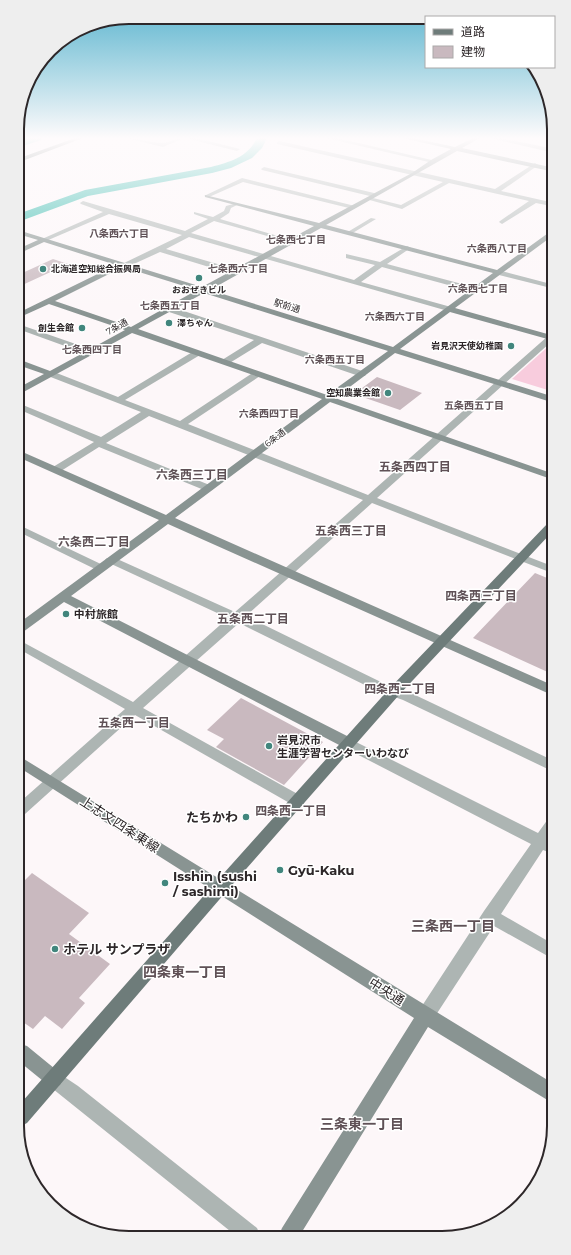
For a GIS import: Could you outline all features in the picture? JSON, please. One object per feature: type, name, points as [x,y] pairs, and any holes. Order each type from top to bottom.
[{"type":"main road","points":[[24,1114],[348,743],[441,640],[547,530]]},
{"type":"street","points":[[209,197],[547,285]]},
{"type":"street","points":[[310,197],[353,207]]},
{"type":"street","points":[[372,197],[402,207],[420,197]]},
{"type":"street","name":"7条通","points":[[24,389],[372,197]]},
{"type":"street","points":[[517,197],[547,203]]},
{"type":"street","points":[[502,222],[534,200]]},
{"type":"street","points":[[83,203],[109,212],[547,337]]},
{"type":"street","points":[[24,313],[159,249],[227,212],[228,207],[235,204]]},
{"type":"street","points":[[24,249],[109,212]]},
{"type":"street","points":[[196,213],[292,241]]},
{"type":"street","points":[[349,233],[373,219]]},
{"type":"street","name":"駅前通","points":[[24,234],[547,398]]},
{"type":"street","name":"6条通","points":[[24,625],[498,272],[546,241]]},
{"type":"street","points":[[355,282],[407,248]]},
{"type":"street","points":[[159,249],[235,272]]},
{"type":"street","points":[[350,256],[474,290]]},
{"type":"street","points":[[49,301],[547,475]]},
{"type":"street","points":[[169,309],[362,374]]},
{"type":"street","points":[[24,328],[90,352]]},
{"type":"street","points":[[225,362],[261,340]]},
{"type":"street","points":[[24,806],[547,341]]},
{"type":"street","points":[[119,400],[197,353]]},
{"type":"street","points":[[24,364],[547,568]]},
{"type":"street","points":[[181,425],[257,374]]},
{"type":"street","points":[[24,409],[208,488]]},
{"type":"street","points":[[57,469],[148,412]]},
{"type":"street","points":[[24,455],[547,688]]},
{"type":"street","points":[[24,530],[100,568]]},
{"type":"street","points":[[111,560],[237,618],[380,687],[408,697],[547,764]]},
{"type":"street","points":[[64,596],[547,845],[490,916],[426,1015],[291,1231]]},
{"type":"street","points":[[24,647],[298,801]]},
{"type":"street","name":"上志文四条東線","points":[[24,763],[220,888]]},
{"type":"street","name":"中央通","points":[[220,888],[547,1091]]},
{"type":"street","points":[[490,916],[547,949]]},
{"type":"street","points":[[24,1055],[245,1231]]},
{"type":"shaded area","points":[[547,348],[547,390],[512,379]]},
{"type":"building","name":"北海道空知総合振興局","points":[[53,259],[68,264],[24,284],[24,272]]},
{"type":"building","name":"空知農業会館","points":[[377,377],[422,393],[400,410],[354,394]]},
{"type":"building","points":[[535,573],[547,578],[547,672],[473,638]]},
{"type":"building","name":"岩見沢市 生涯学習センターいわなび","points":[[241,698],[323,742],[284,785],[216,747],[224,739],[207,730]]},
{"type":"building","name":"ホテル サンプラザ","points":[[32,873],[89,913],[69,934],[110,964],[79,998],[85,1003],[62,1029],[45,1016],[33,1029],[24,1023],[24,881]]},
{"type":"waterway","points":[[24,216],[75,197]]},
{"type":"place","name":"北海道空知総合振興局","points":[[43,269]]},
{"type":"place","name":"おおぜきビル","points":[[199,278]]},
{"type":"place","name":"澤ちゃん","points":[[169,323]]},
{"type":"place","name":"創生会館","points":[[82,328]]},
{"type":"place","name":"岩見沢天使幼稚園","points":[[511,346]]},
{"type":"place","name":"空知農業会館","points":[[388,393]]},
{"type":"place","name":"中村旅館","points":[[66,614]]},
{"type":"place","name":"岩見沢市 生涯学習センターいわなび","points":[[269,746]]},
{"type":"place","name":"たちかわ","points":[[246,817]]},
{"type":"place","name":"Gyū-Kaku","points":[[280,870]]},
{"type":"place","name":"Isshin (sushi / sashimi)","points":[[165,883]]},
{"type":"place","name":"ホテル サンプラザ","points":[[55,949]]},
{"type":"district","name":"八条西六丁目","points":[[119,233]]},
{"type":"district","name":"七条西七丁目","points":[[296,239]]},
{"type":"district","name":"六条西八丁目","points":[[497,248]]},
{"type":"district","name":"七条西六丁目","points":[[238,268]]},
{"type":"district","name":"六条西七丁目","points":[[478,288]]},
{"type":"district","name":"七条西五丁目","points":[[170,305]]},
{"type":"district","name":"六条西六丁目","points":[[395,316]]},
{"type":"district","name":"七条西四丁目","points":[[92,349]]},
{"type":"district","name":"六条西五丁目","points":[[335,359]]},
{"type":"district","name":"五条西五丁目","points":[[474,405]]},
{"type":"district","name":"六条西四丁目","points":[[269,413]]},
{"type":"district","name":"五条西四丁目","points":[[415,467]]},
{"type":"district","name":"六条西三丁目","points":[[192,475]]},
{"type":"district","name":"五条西三丁目","points":[[351,531]]},
{"type":"district","name":"六条西二丁目","points":[[94,542]]},
{"type":"district","name":"四条西三丁目","points":[[481,596]]},
{"type":"district","name":"五条西二丁目","points":[[253,619]]},
{"type":"district","name":"四条西二丁目","points":[[400,689]]},
{"type":"district","name":"五条西一丁目","points":[[134,723]]},
{"type":"district","name":"四条西一丁目","points":[[291,811]]},
{"type":"district","name":"三条西一丁目","points":[[453,926]]},
{"type":"district","name":"四条東一丁目","points":[[185,972]]},
{"type":"district","name":"三条東一丁目","points":[[362,1124]]}]
